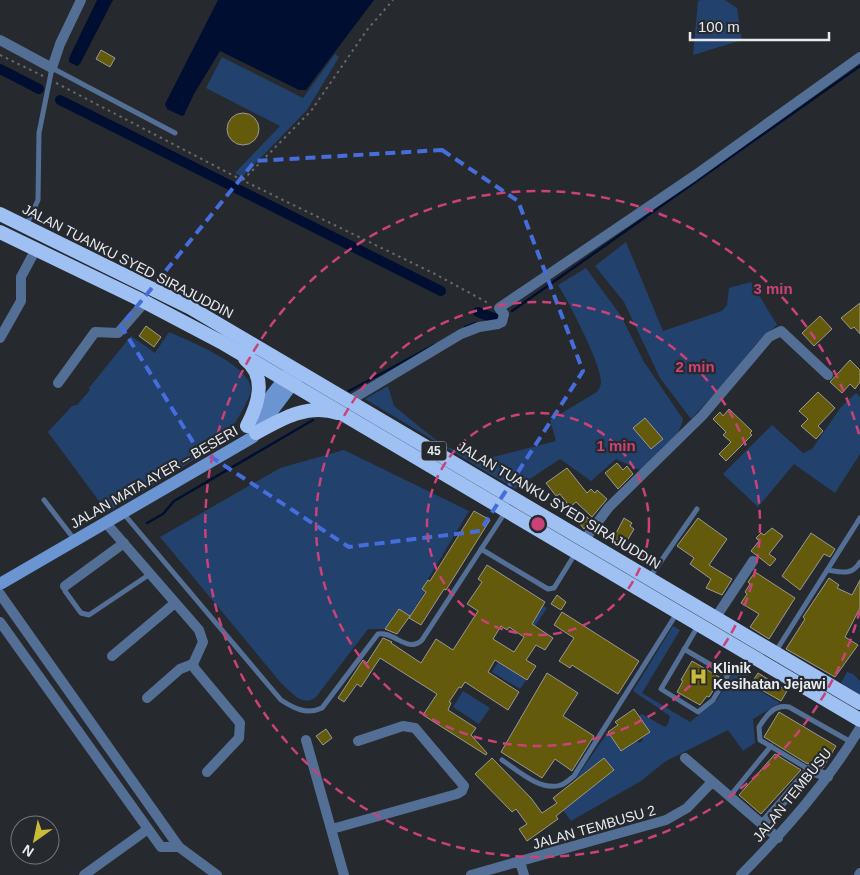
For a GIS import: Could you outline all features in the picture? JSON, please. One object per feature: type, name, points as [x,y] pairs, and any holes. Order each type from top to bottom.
[{"type":"highway","name":"JALAN TUANKU SYED SIRAJUDDIN","points":[[0,214],[191,308],[293,375],[349,416],[698,626],[860,720]]},
{"type":"highway","name":"JALAN TUANKU SYED SIRAJUDDIN","points":[[0,232],[145,302],[221,342],[349,400],[860,703]]},
{"type":"highway","points":[[116,288],[123,275]]},
{"type":"highway","points":[[221,342],[248,362],[257,375],[260,393],[252,430]]},
{"type":"highway","points":[[252,430],[308,410],[334,411],[349,416]]},
{"type":"main road","name":"JALAN MATA AYER – BESERI","points":[[0,584],[226,454],[252,430],[293,375]]},
{"type":"street","points":[[0,40],[52,68],[60,44],[81,0]]},
{"type":"street","points":[[349,400],[461,334],[479,327],[502,322],[504,314],[500,308],[694,176],[860,57]]},
{"type":"street","points":[[0,338],[21,301],[21,277],[36,249]]},
{"type":"street","points":[[58,383],[95,332],[118,333],[145,302]]},
{"type":"street","points":[[585,539],[616,501],[702,416],[769,337],[781,331],[828,375]]},
{"type":"street","points":[[106,523],[203,637],[193,664]]},
{"type":"street","points":[[65,586],[124,544]]},
{"type":"street","points":[[716,617],[753,561]]},
{"type":"street","points":[[0,594],[179,846],[217,875]]},
{"type":"street","points":[[112,656],[175,603]]},
{"type":"street","points":[[0,622],[161,847],[179,846]]},
{"type":"street","points":[[147,698],[180,668],[193,664]]},
{"type":"street","points":[[193,664],[240,723],[239,738],[207,772]]},
{"type":"street","points":[[332,829],[457,794],[462,791],[464,786],[415,728],[403,726],[358,741]]},
{"type":"street","name":"JALAN TEMBUSU","points":[[740,875],[778,838],[828,777],[860,728]]},
{"type":"street","points":[[306,740],[344,875]]},
{"type":"street","points":[[685,758],[778,838]]},
{"type":"street","points":[[762,825],[810,770],[828,777]]},
{"type":"street","name":"JALAN TEMBUSU 2","points":[[471,875],[635,827],[666,820],[687,808],[712,782]]},
{"type":"street","points":[[84,875],[148,829]]},
{"type":"street","points":[[520,862],[524,875]]},
{"type":"lane","points":[[25,227],[38,200],[39,133],[52,68],[175,133]]},
{"type":"lane","points":[[44,500],[75,540]]},
{"type":"lane","points":[[650,578],[697,509]]},
{"type":"lane","points":[[123,513],[281,700],[302,711],[313,712],[322,708],[378,634],[384,633],[409,645],[418,644],[506,511]]},
{"type":"lane","points":[[775,652],[860,518]]},
{"type":"lane","points":[[481,549],[548,590],[554,588],[585,539]]},
{"type":"lane","points":[[827,570],[849,572],[855,570],[860,562]]},
{"type":"lane","points":[[65,586],[65,591],[81,613],[89,615],[150,574]]},
{"type":"lane","points":[[502,760],[539,784],[549,786],[561,785],[574,776],[677,613]]},
{"type":"lane","points":[[684,649],[728,675],[713,700],[698,712],[661,689],[684,649],[698,626]]},
{"type":"lane","points":[[810,770],[760,740],[759,727],[769,712],[785,706],[851,742]]},
{"type":"lane","points":[[730,797],[771,746]]},
{"type":"path","points":[[242,180],[311,111],[367,30],[393,0]]},
{"type":"path","points":[[0,54],[242,180],[435,274],[500,308]]},
{"type":"highlighted area","points":[[442,150],[518,201],[583,371],[480,531],[349,547],[196,447],[121,326],[255,161]]},
{"type":"shaded area","points":[[97,0],[113,0],[80,64],[77,66],[69,62],[69,58]]},
{"type":"shaded area","points":[[218,0],[374,0],[306,90],[299,90],[220,51],[182,116],[167,109],[165,104]]},
{"type":"shaded area","points":[[725,0],[737,8],[742,40],[693,55],[698,1]]},
{"type":"shaded area","points":[[335,54],[339,57],[307,110],[242,177],[235,173],[280,126],[206,88],[222,57],[303,98]]},
{"type":"shaded area","points":[[626,242],[663,331],[722,311],[727,305],[729,288],[751,282],[777,325],[756,344],[729,378],[691,419],[660,378],[624,302],[595,266]]},
{"type":"shaded area","points":[[586,268],[621,316],[644,362],[683,419],[677,434],[672,440],[640,470],[616,459],[591,481],[560,459],[515,489],[365,399],[388,386],[394,406],[442,445],[481,460],[556,441],[550,420],[597,392],[601,383],[600,374],[590,348],[558,285]]},
{"type":"shaded area","points":[[169,332],[203,347],[240,370],[251,388],[248,400],[228,434],[219,445],[107,512],[48,432],[90,390],[89,388],[131,336],[155,353]]},
{"type":"shaded area","points":[[856,393],[860,397],[860,454],[835,493],[794,464],[758,507],[723,474],[772,425],[803,453],[812,449],[841,407]]},
{"type":"shaded area","points":[[344,450],[469,511],[422,589],[425,591],[410,616],[399,609],[385,629],[368,629],[316,697],[306,701],[297,698],[281,683],[160,537],[280,468]]},
{"type":"shaded area","points":[[482,592],[537,616],[543,606],[547,608],[535,626]]},
{"type":"shaded area","points":[[673,626],[680,630],[642,693],[690,722],[717,700],[738,665],[751,673],[742,680],[780,703],[753,719],[755,743],[743,751],[728,730],[666,761],[641,781],[571,821],[563,810],[614,771],[604,758],[574,781],[608,732],[621,751],[637,741],[639,743],[650,732],[639,716],[642,714],[665,727],[668,724],[670,716],[633,691]]},
{"type":"shaded area","points":[[498,662],[526,680],[520,689],[492,672]]},
{"type":"shaded area","points":[[847,672],[853,674],[860,681],[860,696],[841,683]]},
{"type":"shaded area","points":[[463,691],[490,708],[479,724],[453,707]]},
{"type":"building","points":[[101,50],[115,58],[110,67],[96,59]]},
{"type":"building","points":[[243,113],[255,117],[259,129],[255,141],[243,145],[231,141],[227,129],[231,117]]},
{"type":"building","points":[[860,303],[860,334],[854,327],[851,329],[841,318]]},
{"type":"building","points":[[820,316],[832,329],[814,346],[802,333]]},
{"type":"building","points":[[146,326],[161,337],[154,347],[139,336]]},
{"type":"building","points":[[850,360],[860,370],[860,382],[855,389],[850,384],[842,393],[830,382]]},
{"type":"building","points":[[818,392],[835,408],[818,426],[823,431],[816,439],[801,426],[808,419],[799,411]]},
{"type":"building","points":[[729,409],[752,431],[750,433],[752,435],[726,461],[719,454],[731,442],[723,435],[726,432],[713,419],[720,412],[723,416]]},
{"type":"building","points":[[645,418],[663,439],[651,449],[633,428]]},
{"type":"building","points":[[617,463],[623,470],[627,466],[633,474],[618,489],[605,473]]},
{"type":"building","points":[[567,468],[587,493],[591,489],[595,493],[597,490],[607,499],[592,517],[576,502],[570,507],[560,494],[556,496],[546,483]]},
{"type":"building","points":[[474,511],[490,520],[446,590],[444,589],[421,625],[409,618],[426,592],[422,589],[428,580],[430,581]]},
{"type":"building","points":[[587,517],[590,520],[584,529],[579,523]]},
{"type":"building","points":[[624,518],[632,523],[630,526],[634,529],[624,546],[613,539]]},
{"type":"building","points":[[698,518],[727,539],[709,565],[732,579],[722,595],[706,588],[711,579],[690,564],[694,558],[677,546]]},
{"type":"building","points":[[772,528],[783,536],[769,554],[776,559],[770,566],[751,551],[759,541],[756,538],[761,533],[764,535]]},
{"type":"building","points":[[811,533],[835,549],[830,557],[824,554],[800,590],[782,576]]},
{"type":"building","points":[[487,565],[545,602],[532,624],[553,638],[545,650],[536,645],[526,660],[536,666],[527,680],[495,660],[488,672],[519,692],[508,710],[465,682],[461,688],[459,687],[449,702],[451,703],[448,710],[476,728],[471,735],[487,753],[486,755],[423,715],[437,694],[380,658],[361,687],[357,684],[344,702],[338,698],[363,660],[367,663],[383,638],[392,642],[421,663],[436,639],[453,650],[478,611],[467,604],[482,582],[478,579]],"holes":[[[501,626],[507,630],[509,627],[524,637],[514,652],[493,639]]]},
{"type":"building","points":[[755,572],[795,598],[769,639],[750,627],[759,614],[741,603],[747,594],[745,592],[750,584],[748,582]]},
{"type":"building","points":[[829,578],[839,585],[837,588],[852,595],[860,580],[860,608],[845,637],[858,645],[835,677],[786,649],[805,619],[803,617]]},
{"type":"building","points":[[557,595],[566,602],[561,610],[551,604]]},
{"type":"building","points":[[399,609],[410,616],[397,634],[385,629]]},
{"type":"building","points":[[562,612],[639,661],[618,694],[572,665],[570,668],[559,661],[574,638],[554,625]]},
{"type":"building","points":[[692,661],[721,678],[709,697],[707,696],[700,705],[677,692],[683,681],[681,680]]},
{"type":"building","points":[[547,673],[578,693],[563,716],[594,736],[572,771],[555,759],[542,778],[501,752]]},
{"type":"building","points":[[758,673],[787,691],[781,701],[751,684]]},
{"type":"building","points":[[634,709],[650,732],[621,751],[608,732],[618,725],[615,722]]},
{"type":"building","points":[[779,712],[836,746],[823,768],[806,763],[764,737]]},
{"type":"building","points":[[326,729],[332,738],[323,745],[316,736]]},
{"type":"building","points":[[775,754],[801,770],[761,814],[739,795]]},
{"type":"building","points":[[492,758],[531,798],[542,813],[557,803],[553,798],[604,758],[614,770],[556,816],[558,819],[527,841],[519,829],[527,824],[516,809],[512,812],[475,774]]},
{"type":"waterway","points":[[512,311],[860,66]]},
{"type":"waterway","points":[[0,69],[39,89]]},
{"type":"waterway","points":[[60,100],[441,291]]},
{"type":"waterway","points":[[478,312],[496,319]]},
{"type":"waterway","points":[[465,327],[476,323]]},
{"type":"waterway","points":[[349,391],[434,345]]},
{"type":"waterway","points":[[147,523],[163,514],[174,501],[313,420]]},
{"type":"place","name":"Klinik Kesihatan Jejawi","points":[[699,676]]}]
